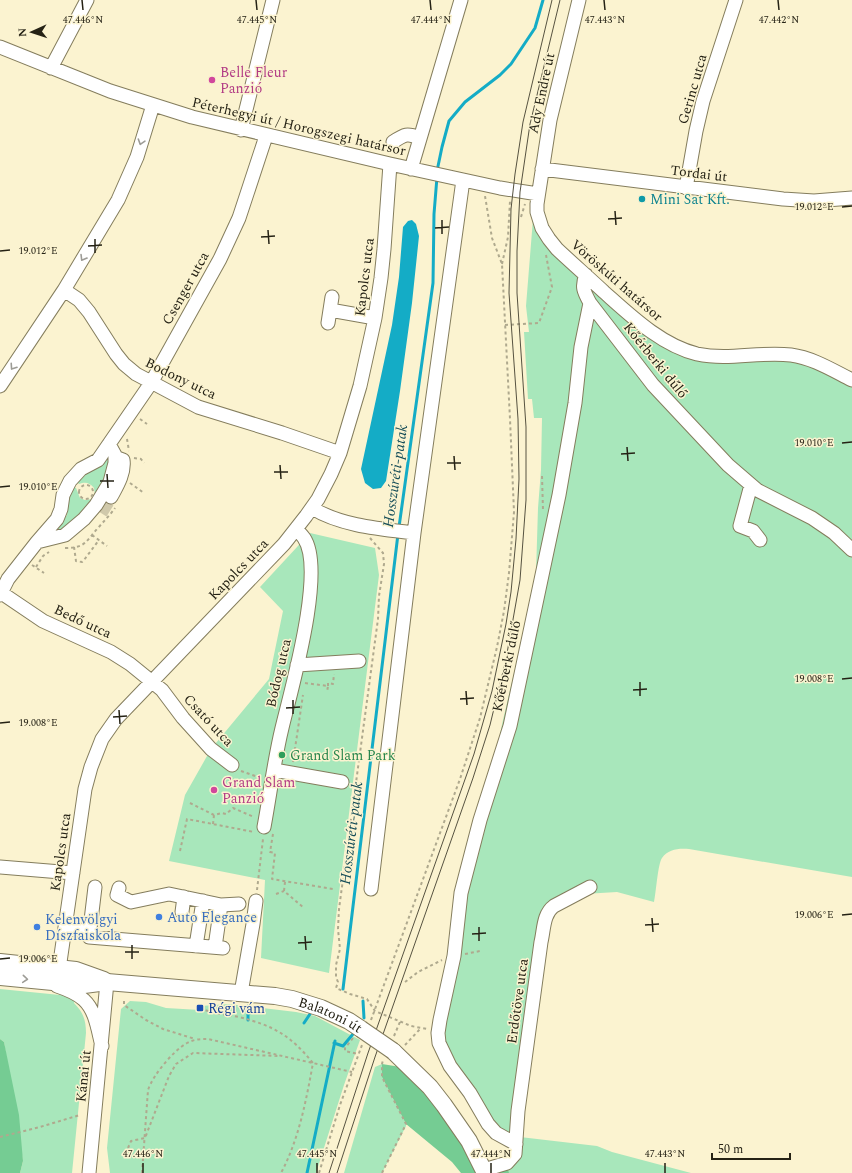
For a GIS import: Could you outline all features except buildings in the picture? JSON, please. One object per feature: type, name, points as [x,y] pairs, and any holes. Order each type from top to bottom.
[{"type":"main road","name":"Balatoni út","points":[[0,962],[76,970],[107,982]]},
{"type":"main road","name":"Balatoni út","points":[[0,977],[84,985],[107,982],[241,993],[275,996],[307,1003],[334,1014],[357,1033],[394,1048],[430,1087],[444,1105],[469,1141],[484,1171]]},
{"type":"street","points":[[51,68],[87,0]]},
{"type":"street","points":[[241,130],[273,0]]},
{"type":"street","points":[[411,169],[460,0]]},
{"type":"street","name":"Ady Endre út","points":[[538,194],[550,120],[579,0]]},
{"type":"street","name":"Gerinc utca","points":[[686,188],[703,101],[736,0]]},
{"type":"street","name":"Péterhegyi út / Horogszegi határsor","points":[[0,47],[110,91],[192,117],[266,136],[411,169],[485,185],[538,194]]},
{"type":"street","points":[[0,386],[64,290],[118,200],[137,157],[154,105]]},
{"type":"street","points":[[393,142],[402,135],[409,134],[420,138]]},
{"type":"street","name":"Csenger utca","points":[[0,594],[8,579],[57,518],[61,509],[63,496],[74,476],[81,469],[98,460],[151,383],[220,259],[239,218],[266,136]]},
{"type":"street","name":"Kapolcs utca","points":[[59,968],[66,929],[85,789],[91,767],[102,739],[116,719],[284,544],[312,508],[331,474],[340,453],[367,359],[376,318],[384,249],[390,164]]},
{"type":"street","name":"Tordai út","points":[[542,169],[783,199],[814,201],[852,198]]},
{"type":"street","points":[[371,889],[411,533],[457,179]]},
{"type":"street","name":"Vöröskúti határsor","points":[[538,194],[537,204],[539,220],[548,240],[632,317],[670,343],[696,354],[720,357],[789,355],[806,358],[822,364],[852,380]]},
{"type":"street","name":"Kőérberki dűlő","points":[[586,275],[582,283],[590,303],[653,385],[728,465],[751,485],[770,498],[812,518],[834,533],[852,550]]},
{"type":"street","name":"Bodony utca","points":[[64,290],[80,300],[90,312],[116,354],[124,364],[136,374],[151,383],[198,407],[340,453]]},
{"type":"street","name":"Kőérberki dűlő","points":[[438,1033],[454,956],[461,893],[480,820],[510,726],[559,495],[575,403],[581,347],[590,303]]},
{"type":"street","points":[[330,310],[376,318]]},
{"type":"street","points":[[37,542],[65,535],[96,505],[110,482],[115,462],[115,457],[109,444]]},
{"type":"street","points":[[111,497],[120,480],[124,467],[123,460],[115,457]]},
{"type":"street","points":[[751,485],[740,526],[753,531],[760,540]]},
{"type":"street","points":[[312,508],[331,518],[383,529],[411,533]]},
{"type":"street","points":[[58,537],[69,541],[72,540],[88,528],[101,513]]},
{"type":"street","name":"Bódog utca","points":[[266,829],[281,730],[294,686],[310,600],[312,573],[309,552],[305,538],[296,529]]},
{"type":"street","name":"Bedő utca","points":[[0,594],[43,621],[111,652],[152,681]]},
{"type":"street","points":[[298,665],[359,661]]},
{"type":"street","name":"Csató utca","points":[[152,681],[162,690],[183,718],[211,749],[232,765]]},
{"type":"street","points":[[273,775],[290,773],[342,782]]},
{"type":"street","points":[[0,867],[74,873]]},
{"type":"street","points":[[95,887],[89,937],[219,948],[221,905]]},
{"type":"street","name":"Erdőtöve utca","points":[[484,1171],[507,1163],[515,1154],[519,1103],[541,942],[547,914],[554,906],[590,887]]},
{"type":"street","points":[[119,888],[117,896],[131,902],[169,894],[221,905],[239,904]]},
{"type":"street","points":[[182,912],[184,897]]},
{"type":"street","points":[[196,946],[203,901]]},
{"type":"street","points":[[241,993],[256,901]]},
{"type":"street","points":[[66,929],[90,931]]},
{"type":"street","points":[[59,968],[46,981],[72,992],[85,1001],[93,1013],[102,1046]]},
{"type":"street","name":"Kánai út","points":[[89,1173],[107,982]]},
{"type":"street","points":[[438,1033],[439,1043],[450,1066],[470,1094],[488,1124],[496,1133],[516,1144]]},
{"type":"path","points":[[485,185],[486,206],[492,238],[502,264]]},
{"type":"path","points":[[375,1011],[460,779],[480,718],[497,648],[509,574],[514,512],[502,264],[508,237],[511,190]]},
{"type":"path","points":[[506,325],[539,323],[552,286],[546,253],[551,242]]},
{"type":"path","points":[[131,458],[141,459],[144,462]]},
{"type":"path","points":[[542,476],[543,511]]},
{"type":"path","points":[[128,483],[144,493]]},
{"type":"path","points":[[84,485],[89,485],[92,489],[92,496],[83,498],[79,494],[79,489],[84,485]]},
{"type":"path","points":[[367,526],[368,536],[384,553],[384,564],[339,909],[338,929],[340,945],[336,965],[336,976],[338,982],[336,988],[367,999],[375,1011],[411,1026],[438,1033]]},
{"type":"path","points":[[92,535],[108,546]]},
{"type":"path","points":[[74,547],[76,561],[83,562],[99,540]]},
{"type":"path","points":[[27,561],[44,573]]},
{"type":"path","points":[[327,692],[328,683],[333,684],[336,663]]},
{"type":"path","points":[[290,773],[294,758],[305,683],[328,686]]},
{"type":"path","name":"Csató utca","points":[[232,765],[244,773],[273,775]]},
{"type":"path","points":[[190,803],[214,815],[222,813],[226,814],[233,808],[251,816],[266,829],[270,852],[276,853],[272,879],[333,889]]},
{"type":"path","points":[[213,824],[214,815]]},
{"type":"path","points":[[180,850],[187,820],[266,829]]},
{"type":"path","points":[[256,901],[266,829]]},
{"type":"path","points":[[284,891],[285,882]]},
{"type":"path","points":[[276,894],[284,891]]},
{"type":"path","points":[[284,891],[304,908]]},
{"type":"path","points":[[405,982],[435,962]]},
{"type":"path","points":[[124,1000],[124,1005],[146,1020],[163,1029],[196,1040]]},
{"type":"path","points":[[200,1008],[209,1012],[239,1017],[276,1029],[290,1038],[314,1063]]},
{"type":"path","points":[[394,1048],[400,1022]]},
{"type":"path","points":[[382,1173],[406,1124],[382,1077],[382,1064],[394,1048],[422,1028]]},
{"type":"path","points":[[357,1033],[345,1048],[345,1051],[359,1054]]},
{"type":"path","points":[[142,1173],[148,1090],[151,1082],[159,1070],[187,1043],[196,1040],[208,1039],[353,1072],[340,1105],[319,1173]]},
{"type":"path","points":[[145,1138],[169,1076],[176,1064],[193,1053],[285,1057]]},
{"type":"path","points":[[281,1173],[291,1153],[300,1127],[314,1063]]},
{"type":"path","points":[[0,1137],[80,1115]]},
{"type":"path","points":[[128,1148],[131,1141],[145,1138]]},
{"type":"green space","points":[[533,219],[632,317],[685,350],[789,355],[852,381],[852,877],[689,849],[678,849],[667,853],[662,858],[658,872],[654,902],[617,892],[584,894],[552,910],[520,1137],[597,1146],[612,1152],[691,1173],[509,1173],[507,1163],[515,1154],[496,1133],[438,1033],[503,720],[536,573],[542,418],[534,418],[532,399],[528,399],[524,332],[529,332],[526,306]]},
{"type":"green space","points":[[104,460],[108,460],[110,462],[105,480],[95,495],[94,488],[89,484],[79,484],[77,482]]},
{"type":"green space","points":[[74,487],[76,488],[80,498],[85,500],[93,499],[78,518],[60,530],[58,528],[67,515],[69,498]]},
{"type":"green space","name":"Grand Slam Park","points":[[310,533],[375,548],[379,575],[329,973],[261,958],[265,880],[169,861],[185,795],[211,749],[269,679],[283,611],[260,587]]},
{"type":"green space","points":[[0,989],[70,996],[75,999],[74,1003],[83,1016],[86,1033],[72,1173],[20,1173],[23,1161],[4,1042],[0,1039]]},
{"type":"green space","points":[[130,1001],[146,1002],[166,1008],[200,1010],[201,1006],[229,1004],[296,1012],[315,1016],[360,1040],[316,1173],[110,1173],[107,1148],[121,1009]]},
{"type":"green space","points":[[0,1039],[4,1042],[19,1115],[23,1161],[20,1173],[0,1173]]},
{"type":"green space","points":[[382,1064],[382,1077],[406,1126],[382,1173],[344,1173],[375,1067]]},
{"type":"green space","points":[[382,1064],[413,1069],[484,1170],[507,1163],[509,1173],[461,1173],[452,1162],[406,1124],[382,1077]]},
{"type":"water","points":[[412,220],[416,224],[419,236],[412,303],[400,391],[386,481],[381,488],[373,489],[365,483],[361,469],[392,325],[399,277],[403,227],[408,221]]},
{"type":"waterway","name":"Hosszúréti-patak","points":[[437,171],[449,121],[465,102],[500,75],[511,64],[535,28],[543,0]]},
{"type":"waterway","name":"Hosszúréti-patak","points":[[399,527],[433,283],[434,214],[437,177]]},
{"type":"waterway","name":"Hosszúréti-patak","points":[[343,989],[398,534]]},
{"type":"waterway","points":[[363,1001],[364,1018]]},
{"type":"waterway","points":[[248,1006],[248,1020]]},
{"type":"waterway","points":[[304,1023],[310,1014]]},
{"type":"waterway","points":[[334,1043],[343,1046],[353,1034]]},
{"type":"waterway","name":"Hosszúréti-patak","points":[[307,1173],[335,1041]]},
{"type":"tunnel","points":[[101,513],[111,497]]},
{"type":"tram line","points":[[329,1173],[368,1053],[474,754],[492,691],[506,624],[511,592],[516,539],[519,479],[518,419],[509,293],[511,209],[523,122],[552,0]]},
{"type":"tram line","points":[[337,1173],[375,1057],[473,778],[490,725],[506,659],[520,580],[526,500],[526,427],[517,293],[517,251],[520,192],[530,124],[560,0]]},
{"type":"place","name":"Belle Fleur Panzió","points":[[212,80]]},
{"type":"place","name":"Mini Sat Kft.","points":[[642,199]]},
{"type":"place","name":"Grand Slam Park","points":[[282,755]]},
{"type":"place","name":"Grand Slam Panzió","points":[[214,790]]},
{"type":"place","name":"Auto Elegance","points":[[159,917]]},
{"type":"place","name":"Kelenvölgyi Díszfaiskola","points":[[37,927]]},
{"type":"place","name":"Régi vám","points":[[200,1008]]}]
